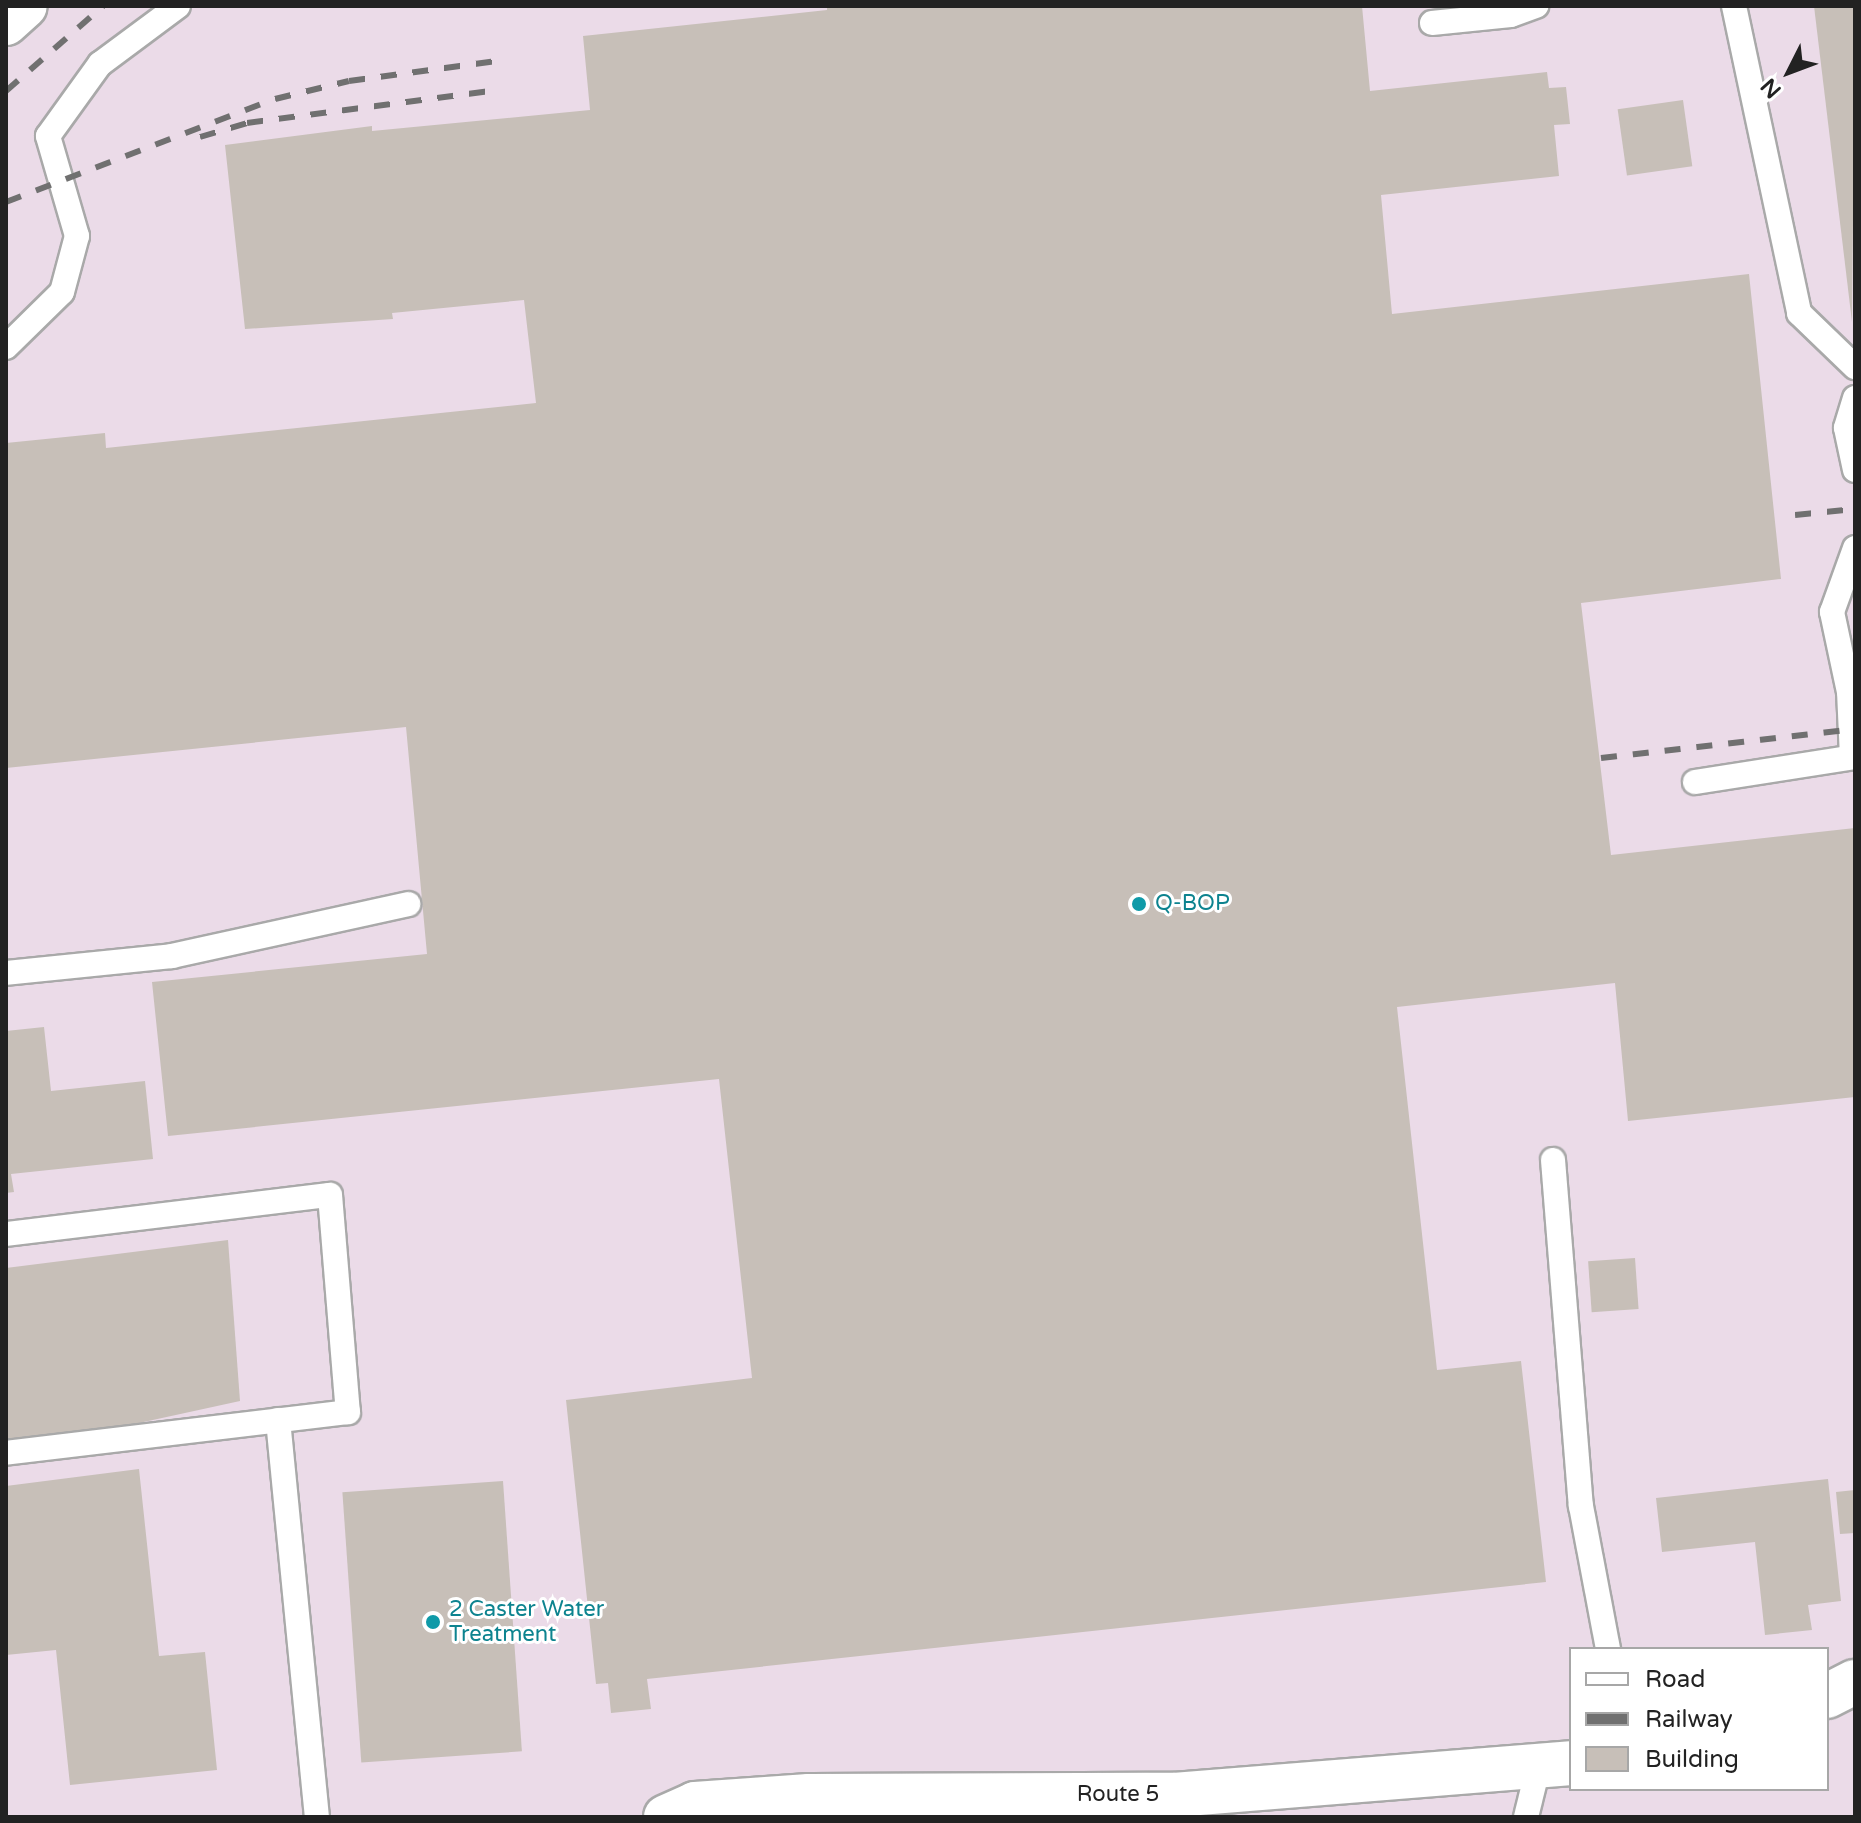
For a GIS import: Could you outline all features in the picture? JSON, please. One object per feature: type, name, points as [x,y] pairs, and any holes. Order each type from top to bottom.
[{"type":"street","points":[[6,23],[25,6]]},
{"type":"street","points":[[1829,1695],[1855,1682]]},
{"type":"street","name":"Route 5","points":[[666,1817],[695,1804],[809,1796],[1174,1795],[1555,1764]]},
{"type":"lane","points":[[6,347],[62,292],[77,236],[48,136],[100,64],[178,6]]},
{"type":"lane","points":[[1432,23],[1511,15],[1536,6]]},
{"type":"lane","points":[[1734,6],[1799,313],[1855,367]]},
{"type":"lane","points":[[1855,398],[1846,428],[1855,470]]},
{"type":"lane","points":[[1695,782],[1854,757],[1849,692],[1832,612],[1855,548]]},
{"type":"lane","points":[[6,973],[172,956],[408,904]]},
{"type":"lane","points":[[1553,1160],[1581,1506],[1608,1647]]},
{"type":"lane","points":[[6,1234],[330,1195],[348,1412],[6,1453]]},
{"type":"lane","points":[[278,1420],[317,1817]]},
{"type":"lane","points":[[1526,1817],[1555,1764]]},
{"type":"shaded area","points":[[6,6],[1855,6],[1855,1817],[6,1817]]},
{"type":"building","name":"Q-BOP","points":[[827,6],[1362,6],[1370,91],[1547,72],[1549,88],[1566,87],[1570,124],[1554,125],[1559,176],[1381,195],[1392,314],[1749,274],[1781,579],[1581,603],[1611,855],[1855,828],[1855,1097],[1628,1121],[1615,983],[1397,1007],[1437,1370],[1521,1361],[1546,1582],[647,1679],[651,1709],[611,1713],[608,1683],[596,1684],[566,1400],[752,1378],[719,1079],[168,1136],[152,982],[427,954],[406,727],[6,768],[6,443],[105,433],[106,448],[536,403],[524,300],[392,313],[393,319],[245,329],[225,145],[372,126],[372,131],[590,110],[583,36],[827,10]]},
{"type":"building","points":[[1814,6],[1855,6],[1852,322]]},
{"type":"building","points":[[1683,100],[1692,166],[1627,176],[1618,109]]},
{"type":"building","points":[[44,1027],[51,1091],[145,1081],[153,1159],[11,1174],[14,1192],[6,1193],[6,1031]]},
{"type":"building","points":[[228,1240],[240,1401],[6,1452],[6,1268]]},
{"type":"building","points":[[1635,1258],[1639,1309],[1592,1312],[1588,1261]]},
{"type":"building","points":[[139,1469],[159,1656],[205,1652],[217,1770],[70,1785],[56,1650],[6,1655],[6,1486]]},
{"type":"building","points":[[1828,1479],[1841,1601],[1808,1605],[1812,1630],[1765,1635],[1755,1542],[1662,1552],[1656,1498]]},
{"type":"building","name":"2 Caster Water Treatment","points":[[503,1481],[522,1751],[361,1763],[342,1492]]},
{"type":"building","points":[[1855,1490],[1855,1533],[1840,1534],[1836,1492]]},
{"type":"railway","points":[[6,91],[103,6]]},
{"type":"railway","points":[[6,202],[275,99],[349,81],[497,61]]},
{"type":"railway","points":[[200,137],[247,123],[498,90]]},
{"type":"railway","points":[[1795,515],[1855,509]]},
{"type":"railway","points":[[1601,758],[1855,729]]},
{"type":"place","name":"Q-BOP","points":[[1139,904]]},
{"type":"place","name":"2 Caster Water Treatment","points":[[433,1622]]}]
